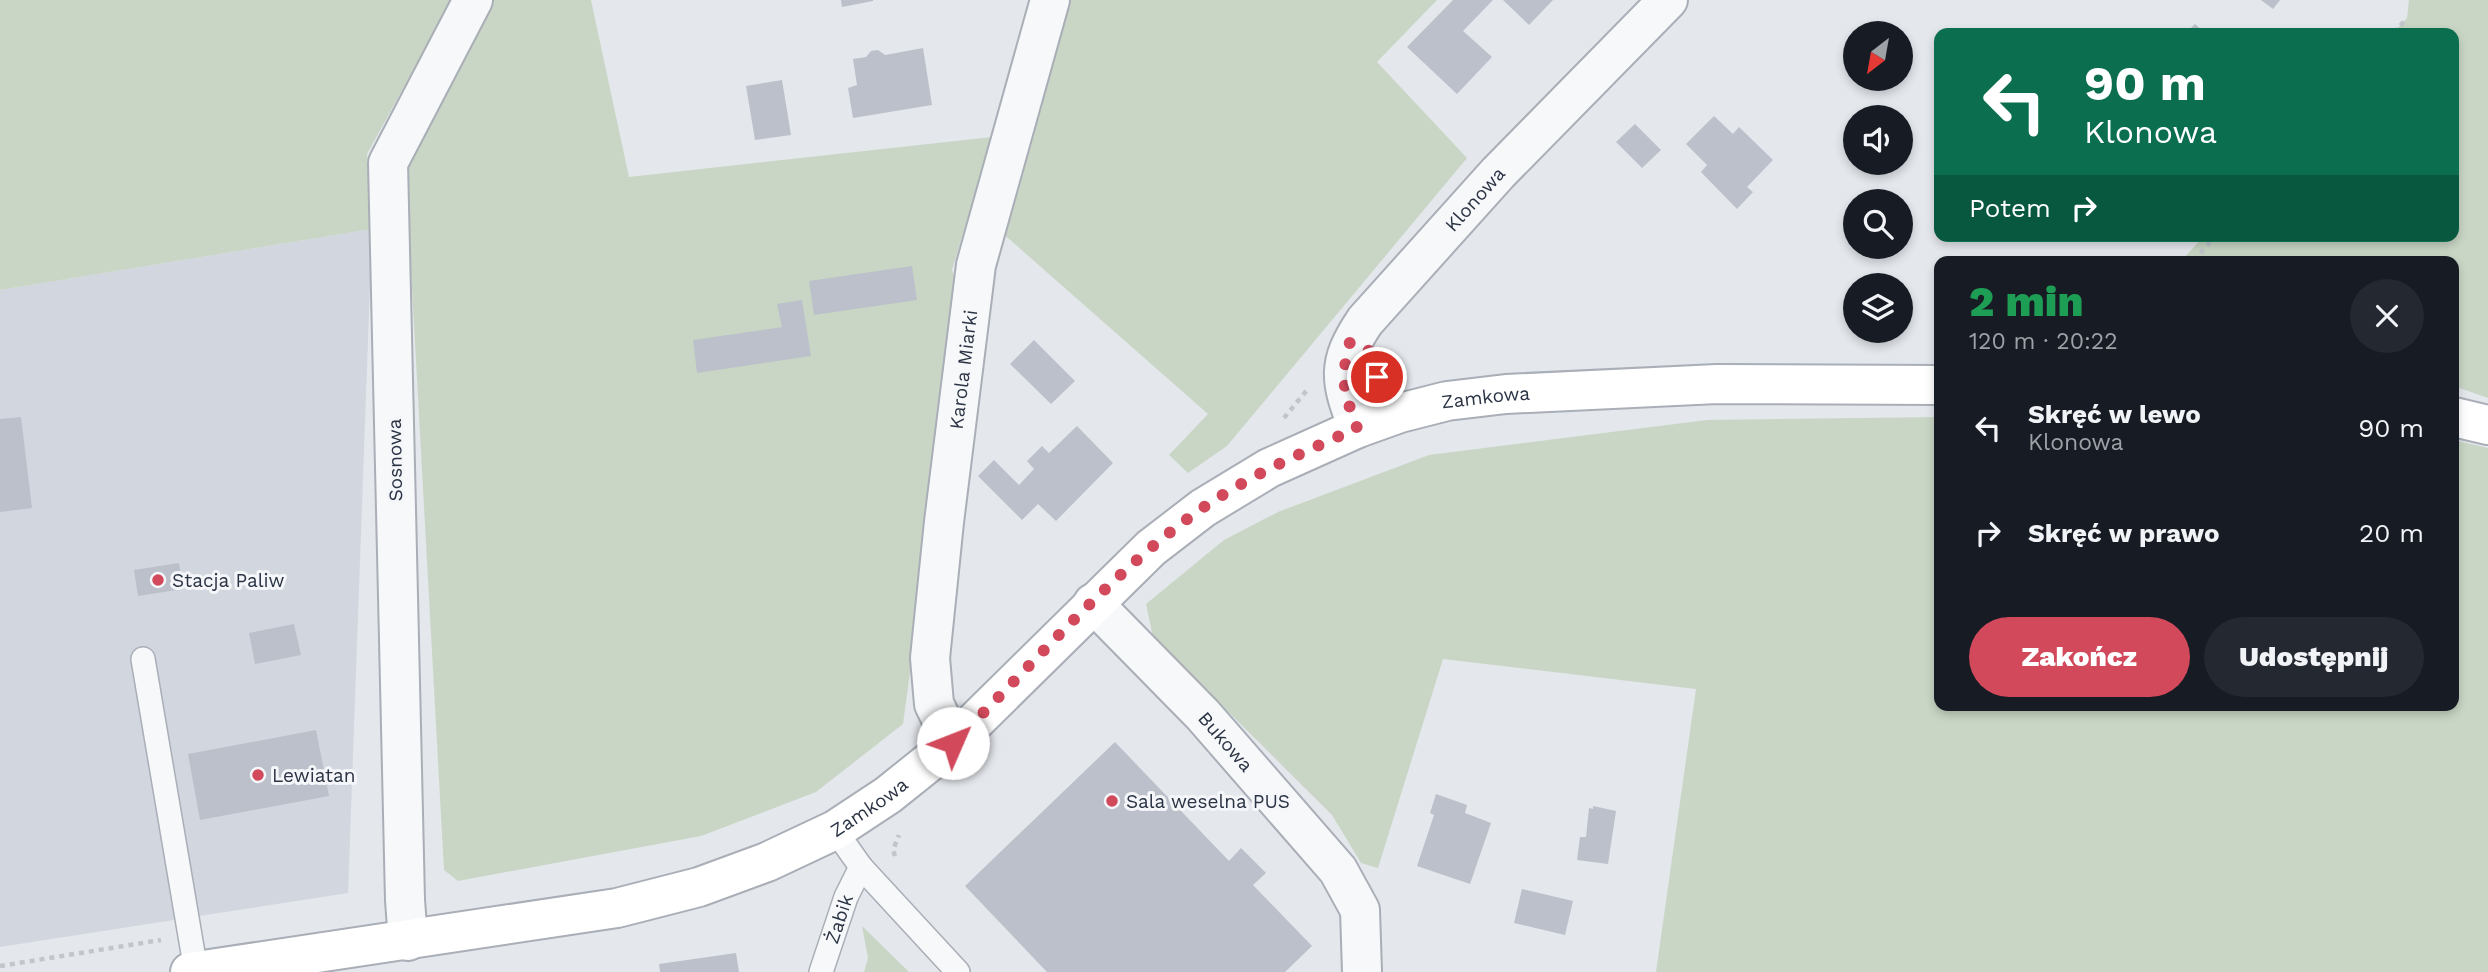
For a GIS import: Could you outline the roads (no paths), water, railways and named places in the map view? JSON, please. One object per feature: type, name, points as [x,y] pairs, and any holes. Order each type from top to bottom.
[{"type":"street","name":"Sosnowa","points":[[408,941],[388,163],[473,0]]},
{"type":"street","name":"Karola Miarki","points":[[953,743],[934,704],[930,658],[975,278],[1051,0]]},
{"type":"street","name":"Klonowa","points":[[1357,428],[1345,393],[1343,368],[1350,342],[1365,321],[1498,173],[1668,0]]},
{"type":"street","name":"Zamkowa","points":[[192,959],[408,941],[629,905],[699,887],[767,862],[835,830],[888,795],[953,743],[1151,548],[1203,508],[1269,468],[1357,428],[1400,412],[1447,401],[1506,394],[1717,384],[1934,385]]},
{"type":"street","points":[[2459,418],[2488,425]]},
{"type":"street","name":"Bukowa","points":[[1093,603],[1203,715],[1338,870],[1360,910],[1362,972]]},
{"type":"lane","points":[[143,659],[192,959]]},
{"type":"lane","points":[[835,830],[861,867],[958,972]]},
{"type":"lane","name":"Żabik","points":[[821,972],[846,897],[861,867]]},
{"type":"place","name":"Stacja Paliw","points":[[158,580]]},
{"type":"place","name":"Lewiatan","points":[[258,775]]},
{"type":"place","name":"Sala weselna PUS","points":[[1112,801]]}]
